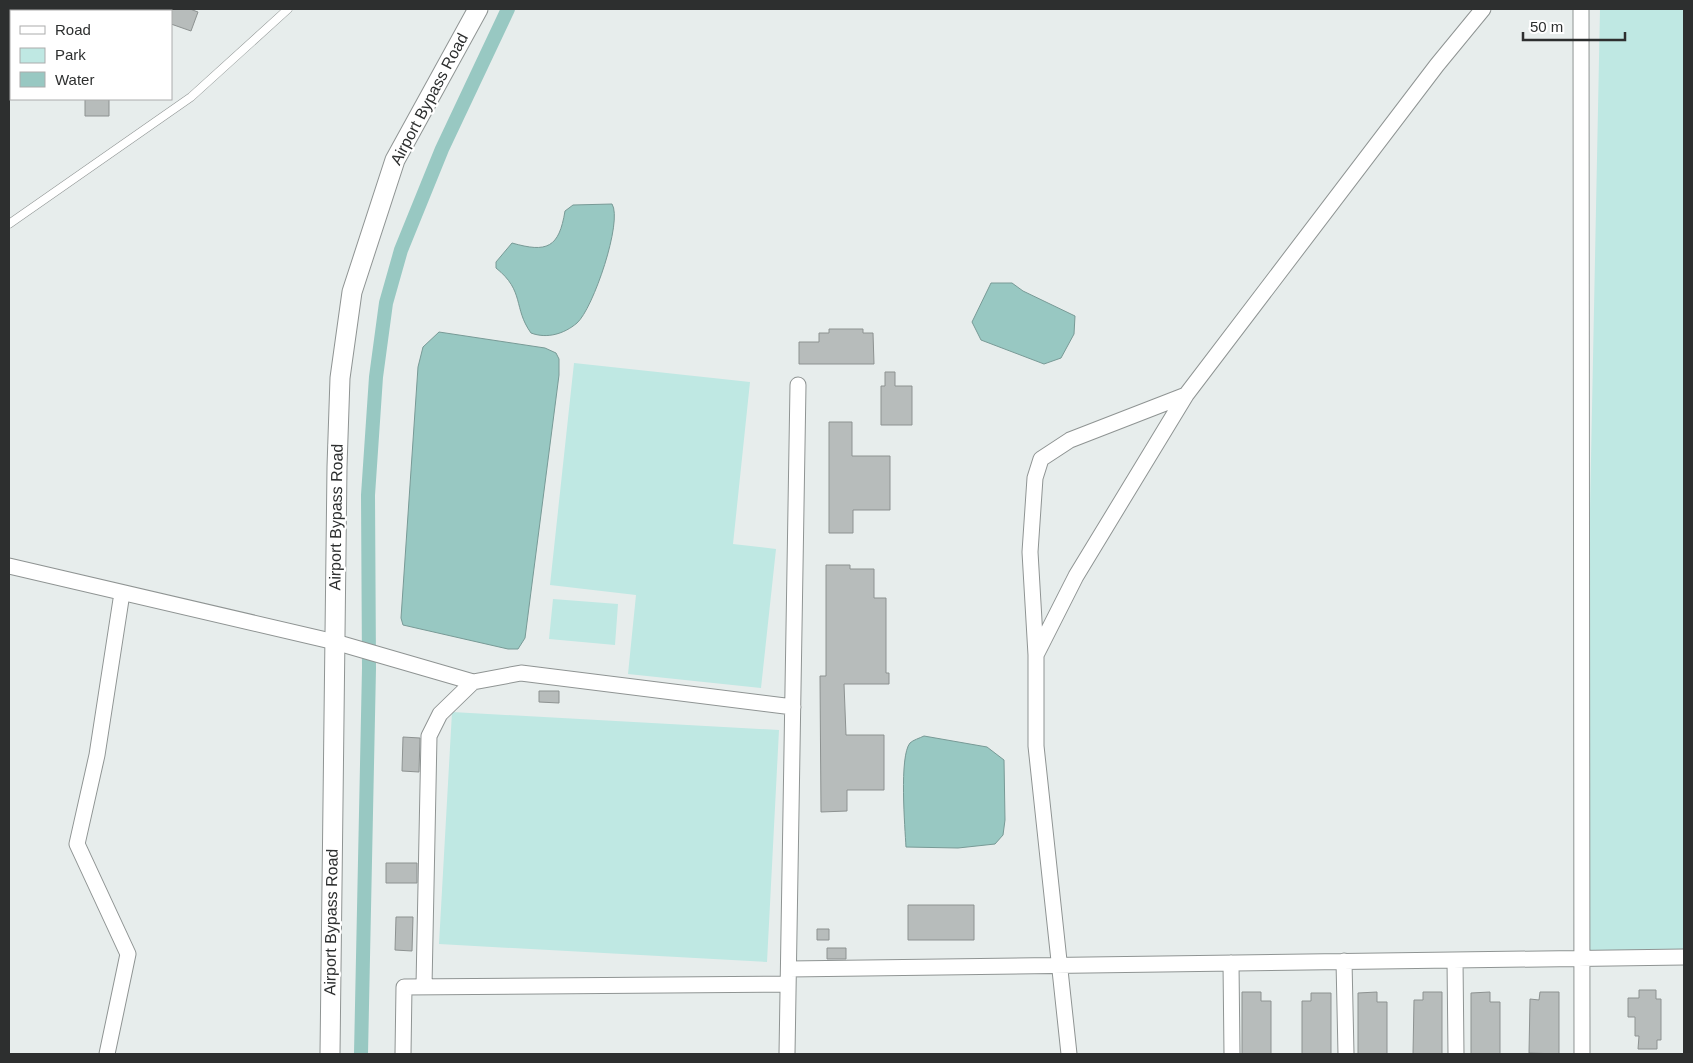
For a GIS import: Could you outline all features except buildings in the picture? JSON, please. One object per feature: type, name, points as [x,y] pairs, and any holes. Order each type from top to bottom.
[{"type":"street","name":"Airport Bypass Road","points":[[330,1054],[340,378],[352,292],[394,160],[478,9]]},
{"type":"street","points":[[1036,655],[1076,576],[1186,395],[1437,65],[1483,9]]},
{"type":"street","points":[[1581,9],[1582,1054]]},
{"type":"street","points":[[787,1054],[798,384]]},
{"type":"street","points":[[1069,1054],[1036,746],[1036,655],[1030,552],[1035,478],[1041,459],[1070,440],[1186,395]]},
{"type":"street","points":[[9,566],[335,642],[473,682],[521,673],[793,708]]},
{"type":"street","points":[[107,1054],[128,954],[77,844],[96,755],[122,593]]},
{"type":"street","points":[[424,986],[429,736],[440,714],[473,682]]},
{"type":"street","points":[[403,1054],[404,987],[789,976],[1060,965],[1684,957]]},
{"type":"street","points":[[1455,960],[1456,1054]]},
{"type":"street","points":[[1344,961],[1346,1054]]},
{"type":"street","points":[[1231,963],[1232,1054]]},
{"type":"lane","points":[[9,224],[190,97],[288,9]]},
{"type":"green space","points":[[1600,9],[1684,9],[1684,958],[1581,959]]},
{"type":"green space","points":[[574,363],[750,382],[733,544],[776,549],[761,688],[628,674],[636,595],[550,585]]},
{"type":"green space","points":[[553,599],[618,604],[615,645],[549,639]]},
{"type":"green space","points":[[452,712],[779,730],[767,962],[439,944]]},
{"type":"water","points":[[612,204],[614,213],[613,228],[605,265],[584,315],[577,323],[561,333],[543,336],[531,333],[522,316],[515,292],[505,276],[496,268],[496,262],[512,243],[534,247],[549,245],[559,233],[565,211],[573,205]]},
{"type":"water","points":[[991,283],[1012,283],[1023,291],[1075,316],[1074,334],[1061,358],[1044,364],[981,340],[972,322]]},
{"type":"water","points":[[439,332],[545,348],[556,353],[559,359],[559,375],[525,638],[518,649],[508,649],[403,625],[401,618],[418,367],[423,347]]},
{"type":"water","points":[[924,736],[987,747],[1004,760],[1005,820],[1003,835],[995,844],[958,848],[906,847],[905,762],[910,743]]},
{"type":"waterway","points":[[361,1054],[369,668],[368,495],[376,377],[386,303],[401,250],[442,149],[508,9]]}]
